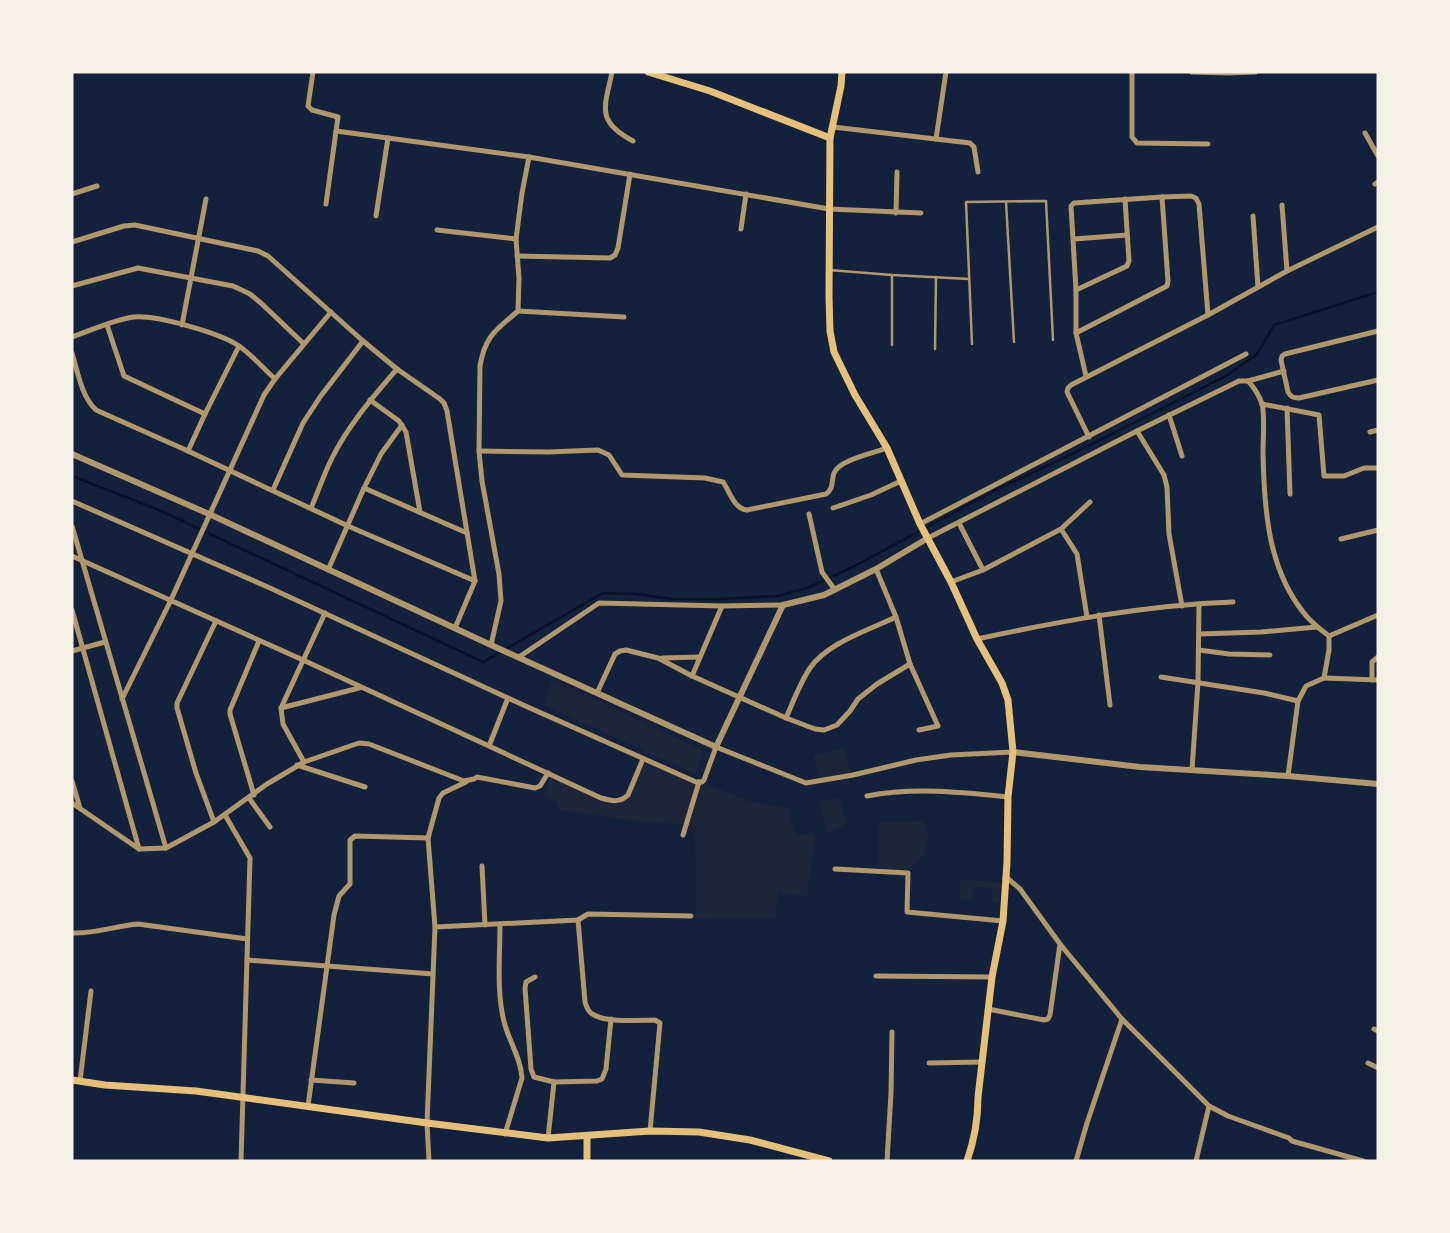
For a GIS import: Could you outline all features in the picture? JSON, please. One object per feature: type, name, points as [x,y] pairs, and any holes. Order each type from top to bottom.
[{"type":"main road","points":[[648,72],[710,91],[830,138]]},
{"type":"main road","points":[[842,72],[830,138],[830,331],[834,352],[864,412],[887,449],[920,525],[1002,683],[1008,700],[1013,752],[1007,797],[1003,921],[992,977],[978,1110],[972,1148],[967,1161]]},
{"type":"main road","points":[[76,1080],[105,1085],[197,1091],[548,1138],[650,1131],[718,1134],[750,1140],[805,1158],[829,1161]]},
{"type":"main road","points":[[586,1137],[587,1161]]},
{"type":"street","points":[[313,72],[308,106],[312,110],[338,117],[326,204]]},
{"type":"street","points":[[612,72],[604,113],[613,128],[633,141]]},
{"type":"street","points":[[936,139],[946,72]]},
{"type":"street","points":[[1132,72],[1134,141],[1208,144]]},
{"type":"street","points":[[1192,72],[1255,72]]},
{"type":"street","points":[[833,127],[970,144],[974,147],[978,172]]},
{"type":"street","points":[[336,131],[529,157],[829,209],[921,213]]},
{"type":"street","points":[[1366,133],[1378,156]]},
{"type":"street","points":[[376,216],[388,138]]},
{"type":"street","points":[[518,311],[516,239],[529,157]]},
{"type":"street","points":[[896,213],[897,172]]},
{"type":"street","points":[[517,256],[610,258],[615,255],[630,174]]},
{"type":"street","points":[[72,194],[97,186]]},
{"type":"street","points":[[741,229],[746,194]]},
{"type":"street","points":[[1076,333],[1167,286],[1162,197]]},
{"type":"street","points":[[1086,376],[1076,333],[1071,206],[1074,203],[1162,197],[1196,198],[1199,204],[1208,315]]},
{"type":"street","points":[[182,325],[206,199]]},
{"type":"street","points":[[1076,290],[1127,266],[1129,261],[1125,199]]},
{"type":"street","points":[[1282,205],[1287,271]]},
{"type":"street","points":[[1253,216],[1258,286]]},
{"type":"street","points":[[72,242],[130,225],[247,247],[268,256],[363,341],[444,403],[475,581],[455,628]]},
{"type":"street","points":[[1088,437],[1067,392],[1071,385],[1287,271],[1378,227]]},
{"type":"street","points":[[437,230],[516,239]]},
{"type":"street","points":[[1074,239],[1127,235]]},
{"type":"street","points":[[72,286],[138,268],[242,289],[304,344]]},
{"type":"street","points":[[491,645],[501,601],[479,451],[480,366],[487,340],[518,311],[624,317]]},
{"type":"street","points":[[122,699],[170,602],[260,404],[275,379],[331,312]]},
{"type":"street","points":[[72,337],[134,317],[182,325],[219,335],[239,346],[275,379]]},
{"type":"street","points":[[107,325],[124,376],[205,414]]},
{"type":"street","points":[[1378,331],[1285,354],[1281,360],[1289,392],[1294,398],[1378,380]]},
{"type":"street","points":[[273,490],[303,423],[363,341]]},
{"type":"street","points":[[188,451],[239,346]]},
{"type":"street","points":[[72,353],[83,390],[96,410],[475,581]]},
{"type":"street","points":[[920,525],[1246,354]]},
{"type":"street","points":[[311,509],[333,456],[370,400],[397,369]]},
{"type":"street","points":[[519,657],[599,603],[783,605],[835,590],[876,569],[927,537],[1169,415],[1239,381],[1248,382],[1284,371]]},
{"type":"street","points":[[1248,382],[1262,404],[1267,515],[1275,560],[1290,593],[1317,627],[1329,636]]},
{"type":"street","points":[[370,400],[402,425],[410,451],[420,512]]},
{"type":"street","points":[[1262,404],[1319,415],[1324,476],[1343,476],[1364,468],[1378,468]]},
{"type":"street","points":[[1287,408],[1290,494]]},
{"type":"street","points":[[1169,415],[1182,456]]},
{"type":"street","points":[[328,570],[381,454],[402,425]]},
{"type":"street","points":[[1370,432],[1378,430]]},
{"type":"street","points":[[1137,431],[1164,475],[1169,534],[1182,606]]},
{"type":"street","points":[[479,451],[604,451],[622,475],[705,478],[723,482],[738,507],[747,510],[826,494],[832,487],[834,473],[839,466],[887,449]]},
{"type":"street","points":[[72,454],[209,514],[716,747],[806,783],[928,758],[1013,752],[1109,764],[1378,784]]},
{"type":"street","points":[[833,508],[901,481]]},
{"type":"street","points":[[364,488],[467,533]]},
{"type":"street","points":[[72,501],[699,782]]},
{"type":"street","points":[[951,582],[982,570],[1061,529],[1090,502]]},
{"type":"street","points":[[809,514],[824,576],[835,590]]},
{"type":"street","points":[[959,523],[982,570]]},
{"type":"street","points":[[72,526],[166,848]]},
{"type":"street","points":[[1061,529],[1077,554],[1087,617]]},
{"type":"street","points":[[1341,539],[1378,530]]},
{"type":"street","points":[[72,556],[601,798],[619,801],[628,795],[643,759]]},
{"type":"street","points":[[876,569],[896,617],[910,664],[938,726],[919,730]]},
{"type":"street","points":[[977,639],[1099,615],[1233,602]]},
{"type":"street","points":[[1192,770],[1198,682],[1199,604]]},
{"type":"street","points":[[683,835],[699,782],[704,780],[716,747],[783,605]]},
{"type":"street","points":[[692,676],[722,606]]},
{"type":"street","points":[[72,610],[139,849]]},
{"type":"street","points":[[303,762],[283,724],[281,708],[325,613]]},
{"type":"street","points":[[1099,615],[1110,705]]},
{"type":"street","points":[[1329,636],[1378,615]]},
{"type":"street","points":[[786,718],[811,667],[821,656],[834,646],[896,617]]},
{"type":"street","points":[[214,822],[196,773],[177,704],[216,621]]},
{"type":"street","points":[[1199,634],[1317,627]]},
{"type":"street","points":[[1324,678],[1329,636]]},
{"type":"street","points":[[259,641],[230,714],[252,797],[270,827]]},
{"type":"street","points":[[72,651],[105,642]]},
{"type":"street","points":[[597,693],[615,654],[626,650],[658,658],[786,718],[824,730],[836,725],[858,699],[877,684],[910,664]]},
{"type":"street","points":[[1199,650],[1270,655]]},
{"type":"street","points":[[658,658],[700,657]]},
{"type":"street","points":[[1288,776],[1298,701],[1306,686],[1324,678],[1375,680],[1372,662],[1378,657]]},
{"type":"street","points":[[1161,677],[1298,701]]},
{"type":"street","points":[[281,708],[360,687]]},
{"type":"street","points":[[489,746],[508,698]]},
{"type":"street","points":[[72,803],[139,849],[166,848],[214,822],[297,765],[364,743],[459,780],[468,781]]},
{"type":"street","points":[[297,765],[365,787]]},
{"type":"street","points":[[429,1161],[427,1123],[435,927],[428,838],[439,798],[443,793],[477,777],[536,788],[548,773]]},
{"type":"street","points":[[72,781],[80,808]]},
{"type":"street","points":[[867,796],[900,791],[1007,797]]},
{"type":"street","points":[[225,815],[250,858],[241,1161]]},
{"type":"street","points":[[308,1106],[334,915],[339,895],[350,884],[351,838],[428,838]]},
{"type":"street","points":[[482,866],[485,925]]},
{"type":"street","points":[[835,869],[908,873],[907,912],[1003,921]]},
{"type":"street","points":[[1006,877],[1020,889],[1060,944],[1122,1019],[1209,1106],[1292,1141],[1363,1161]]},
{"type":"street","points":[[435,927],[578,920],[588,914],[691,916]]},
{"type":"street","points":[[578,920],[585,1002],[590,1013],[596,1017],[611,1019],[655,1020],[659,1021],[661,1026],[650,1131]]},
{"type":"street","points":[[72,933],[138,924],[247,939]]},
{"type":"street","points":[[500,925],[503,1013],[523,1078],[505,1134]]},
{"type":"street","points":[[988,1009],[1048,1019],[1060,944]]},
{"type":"street","points":[[247,960],[433,974]]},
{"type":"street","points":[[876,976],[992,977]]},
{"type":"street","points":[[535,977],[526,982],[525,988],[531,1069],[537,1079],[555,1082],[602,1079],[606,1069],[611,1019]]},
{"type":"street","points":[[76,1080],[91,991]]},
{"type":"street","points":[[1076,1161],[1122,1019]]},
{"type":"street","points":[[887,1161],[892,1032]]},
{"type":"street","points":[[929,1063],[984,1062]]},
{"type":"street","points":[[1368,1063],[1378,1068]]},
{"type":"street","points":[[311,1080],[354,1083]]},
{"type":"street","points":[[548,1138],[555,1082]]},
{"type":"street","points":[[1196,1161],[1209,1106]]},
{"type":"lane","points":[[972,344],[966,202],[1046,201],[1053,340]]},
{"type":"lane","points":[[1006,202],[1014,342]]},
{"type":"lane","points":[[830,270],[969,279]]},
{"type":"lane","points":[[892,275],[892,345]]},
{"type":"lane","points":[[935,349],[936,277]]},
{"type":"shaded area","points":[[553,679],[703,751],[695,774],[544,705]]},
{"type":"shaded area","points":[[844,747],[851,773],[820,780],[813,756]]},
{"type":"shaded area","points":[[643,759],[752,802],[788,808],[795,835],[815,835],[807,897],[778,892],[775,918],[696,919],[695,825],[643,822],[559,810],[557,802],[546,797],[549,779],[619,801],[624,799]]},
{"type":"shaded area","points":[[839,798],[847,824],[828,833],[819,802]]},
{"type":"shaded area","points":[[922,821],[928,835],[925,853],[916,864],[907,870],[879,870],[879,822]]},
{"type":"shaded area","points":[[961,879],[1001,883],[999,902],[991,902],[992,888],[973,887],[972,900],[959,899]]},
{"type":"waterway","points":[[72,476],[159,510],[483,662],[603,593],[672,599],[722,599],[778,596],[807,588],[851,568],[994,491],[1226,376],[1257,354],[1274,325],[1378,292]]}]
